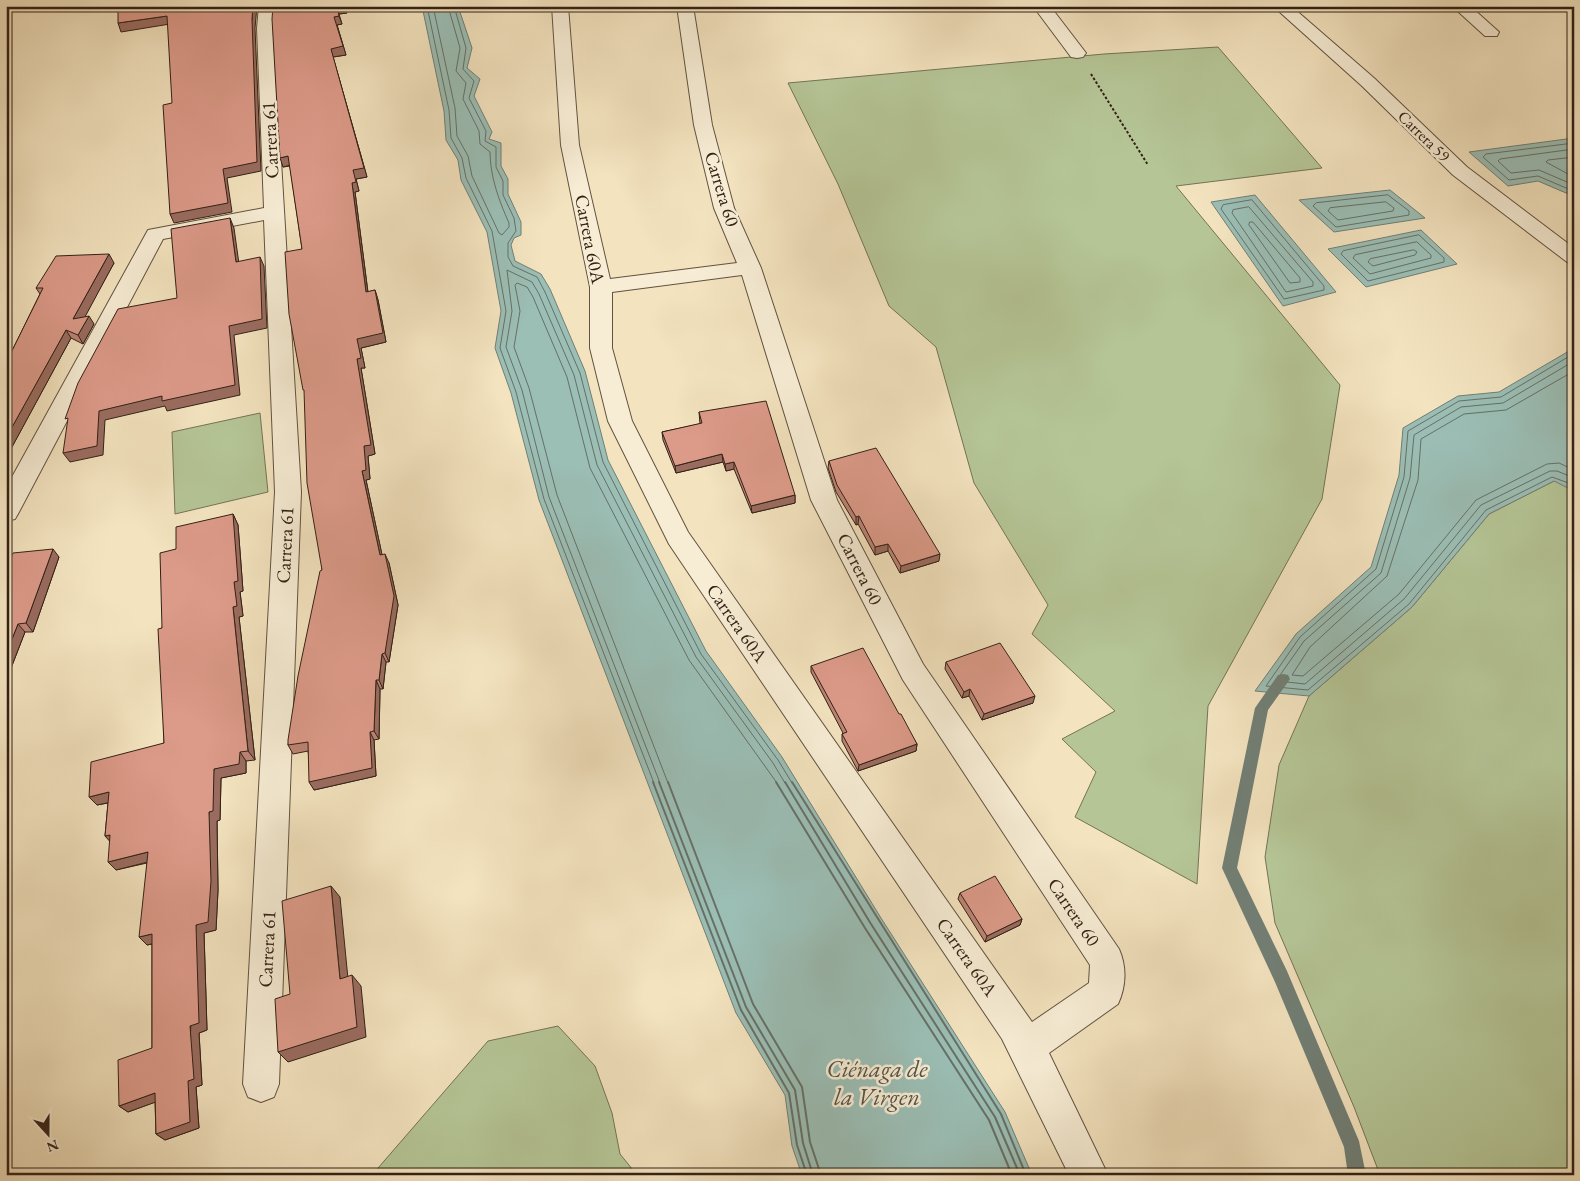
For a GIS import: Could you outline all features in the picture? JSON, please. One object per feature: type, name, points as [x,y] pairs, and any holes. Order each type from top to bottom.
[{"type":"street","name":"Carrera 61","points":[[261,1084],[288,492],[265,28],[267,6]]},
{"type":"street","name":"Carrera 60A","points":[[560,6],[570,145],[601,288],[601,348],[620,421],[678,538],[1009,1018],[1027,1047],[1089,1175]]},
{"type":"street","name":"Carrera 60","points":[[685,6],[703,125],[724,208],[750,268],[824,500],[913,672],[1107,961],[1106,992],[1027,1047]]},
{"type":"street","points":[[1041,6],[1077,53]]},
{"type":"street","name":"Carrera 59","points":[[1281,6],[1368,82],[1460,171],[1574,258]]},
{"type":"street","points":[[1460,6],[1491,32]]},
{"type":"street","points":[[6,512],[155,234],[274,212]]},
{"type":"street","points":[[601,288],[750,268]]},
{"type":"path","points":[[1077,53],[1148,166]]},
{"type":"green space","points":[[1218,47],[1322,168],[1176,186],[1340,385],[1322,499],[1208,706],[1197,884],[1075,817],[1096,772],[1062,739],[1115,711],[1032,634],[1048,605],[974,483],[936,347],[889,306],[838,184],[788,83],[1104,54]]},
{"type":"green space","points":[[260,413],[268,492],[175,514],[172,432]]},
{"type":"green space","points":[[1574,453],[1574,1175],[1380,1175],[1354,1107],[1275,923],[1265,857],[1279,765],[1309,696],[1412,607],[1489,514],[1554,481]]},
{"type":"green space","points":[[558,1026],[595,1066],[612,1113],[620,1154],[637,1175],[372,1175],[488,1041]]},
{"type":"water","name":"Ciénaga de la Virgen","points":[[422,6],[458,6],[472,48],[467,68],[480,79],[474,96],[492,132],[489,139],[501,143],[501,166],[508,179],[508,194],[521,222],[521,235],[514,238],[511,245],[515,261],[541,274],[550,289],[585,371],[608,460],[706,651],[782,757],[881,918],[1005,1112],[1032,1175],[802,1175],[792,1146],[785,1095],[736,1013],[539,500],[511,393],[495,348],[501,311],[487,232],[461,180],[458,160],[446,140],[444,111]]},
{"type":"water","points":[[1574,138],[1574,192],[1566,193],[1538,181],[1508,186],[1469,152]]},
{"type":"water","points":[[1390,190],[1425,218],[1334,232],[1299,200]]},
{"type":"water","points":[[1255,195],[1336,292],[1283,306],[1211,202]]},
{"type":"water","points":[[1421,230],[1457,264],[1366,287],[1328,249]]},
{"type":"water","points":[[1569,351],[1574,353],[1574,491],[1554,481],[1489,514],[1412,607],[1309,696],[1255,691],[1296,634],[1371,567],[1399,475],[1403,428],[1458,396],[1499,392]]},
{"type":"building","points":[[118,6],[253,6],[257,162],[223,169],[228,203],[170,214],[163,105],[172,103],[167,16],[118,23]]},
{"type":"building","points":[[273,6],[337,6],[339,16],[334,17],[343,46],[331,49],[364,168],[353,170],[356,182],[352,183],[366,292],[375,290],[383,333],[357,339],[361,358],[357,359],[371,445],[364,446],[366,470],[362,471],[380,555],[385,554],[394,596],[385,653],[382,654],[379,680],[376,680],[374,731],[370,732],[372,768],[309,782],[308,742],[288,745],[288,740],[298,676],[320,571],[322,570],[307,483],[304,390],[289,314],[285,252],[302,249],[288,156],[280,158],[272,19]]},
{"type":"building","points":[[230,218],[236,262],[260,257],[262,319],[229,326],[235,385],[162,401],[162,396],[99,411],[97,446],[63,453],[68,418],[65,419],[78,383],[118,309],[177,298],[171,229]]},
{"type":"building","points":[[109,254],[73,319],[89,316],[78,335],[66,330],[6,438],[6,363],[43,288],[36,288],[56,256]]},
{"type":"building","points":[[766,401],[795,495],[751,506],[734,462],[725,464],[722,454],[675,466],[662,432],[702,423],[699,412]]},
{"type":"building","points":[[876,448],[940,554],[901,566],[888,544],[875,547],[859,516],[856,517],[837,485],[829,461]]},
{"type":"building","points":[[233,514],[238,581],[234,582],[237,606],[233,607],[248,751],[240,752],[239,764],[214,769],[213,811],[209,812],[211,881],[208,922],[196,925],[199,1023],[190,1026],[194,1079],[188,1081],[190,1122],[156,1134],[155,1093],[119,1106],[118,1060],[152,1048],[152,934],[139,937],[148,852],[108,862],[110,835],[105,836],[109,792],[89,797],[91,762],[164,743],[158,629],[162,628],[160,553],[176,549],[176,527]]},
{"type":"building","points":[[53,549],[26,623],[18,624],[6,654],[6,571],[13,553]]},
{"type":"building","points":[[1000,643],[1035,696],[984,714],[970,689],[964,692],[946,662]]},
{"type":"building","points":[[863,648],[917,744],[859,765],[842,734],[847,732],[811,666]]},
{"type":"building","points":[[995,876],[1022,919],[987,936],[960,893]]},
{"type":"building","points":[[331,886],[340,979],[352,975],[357,1027],[278,1052],[275,999],[290,994],[282,901]]},
{"type":"waterway","points":[[1283,679],[1262,708],[1229,868],[1281,977],[1353,1147],[1357,1175]]}]
